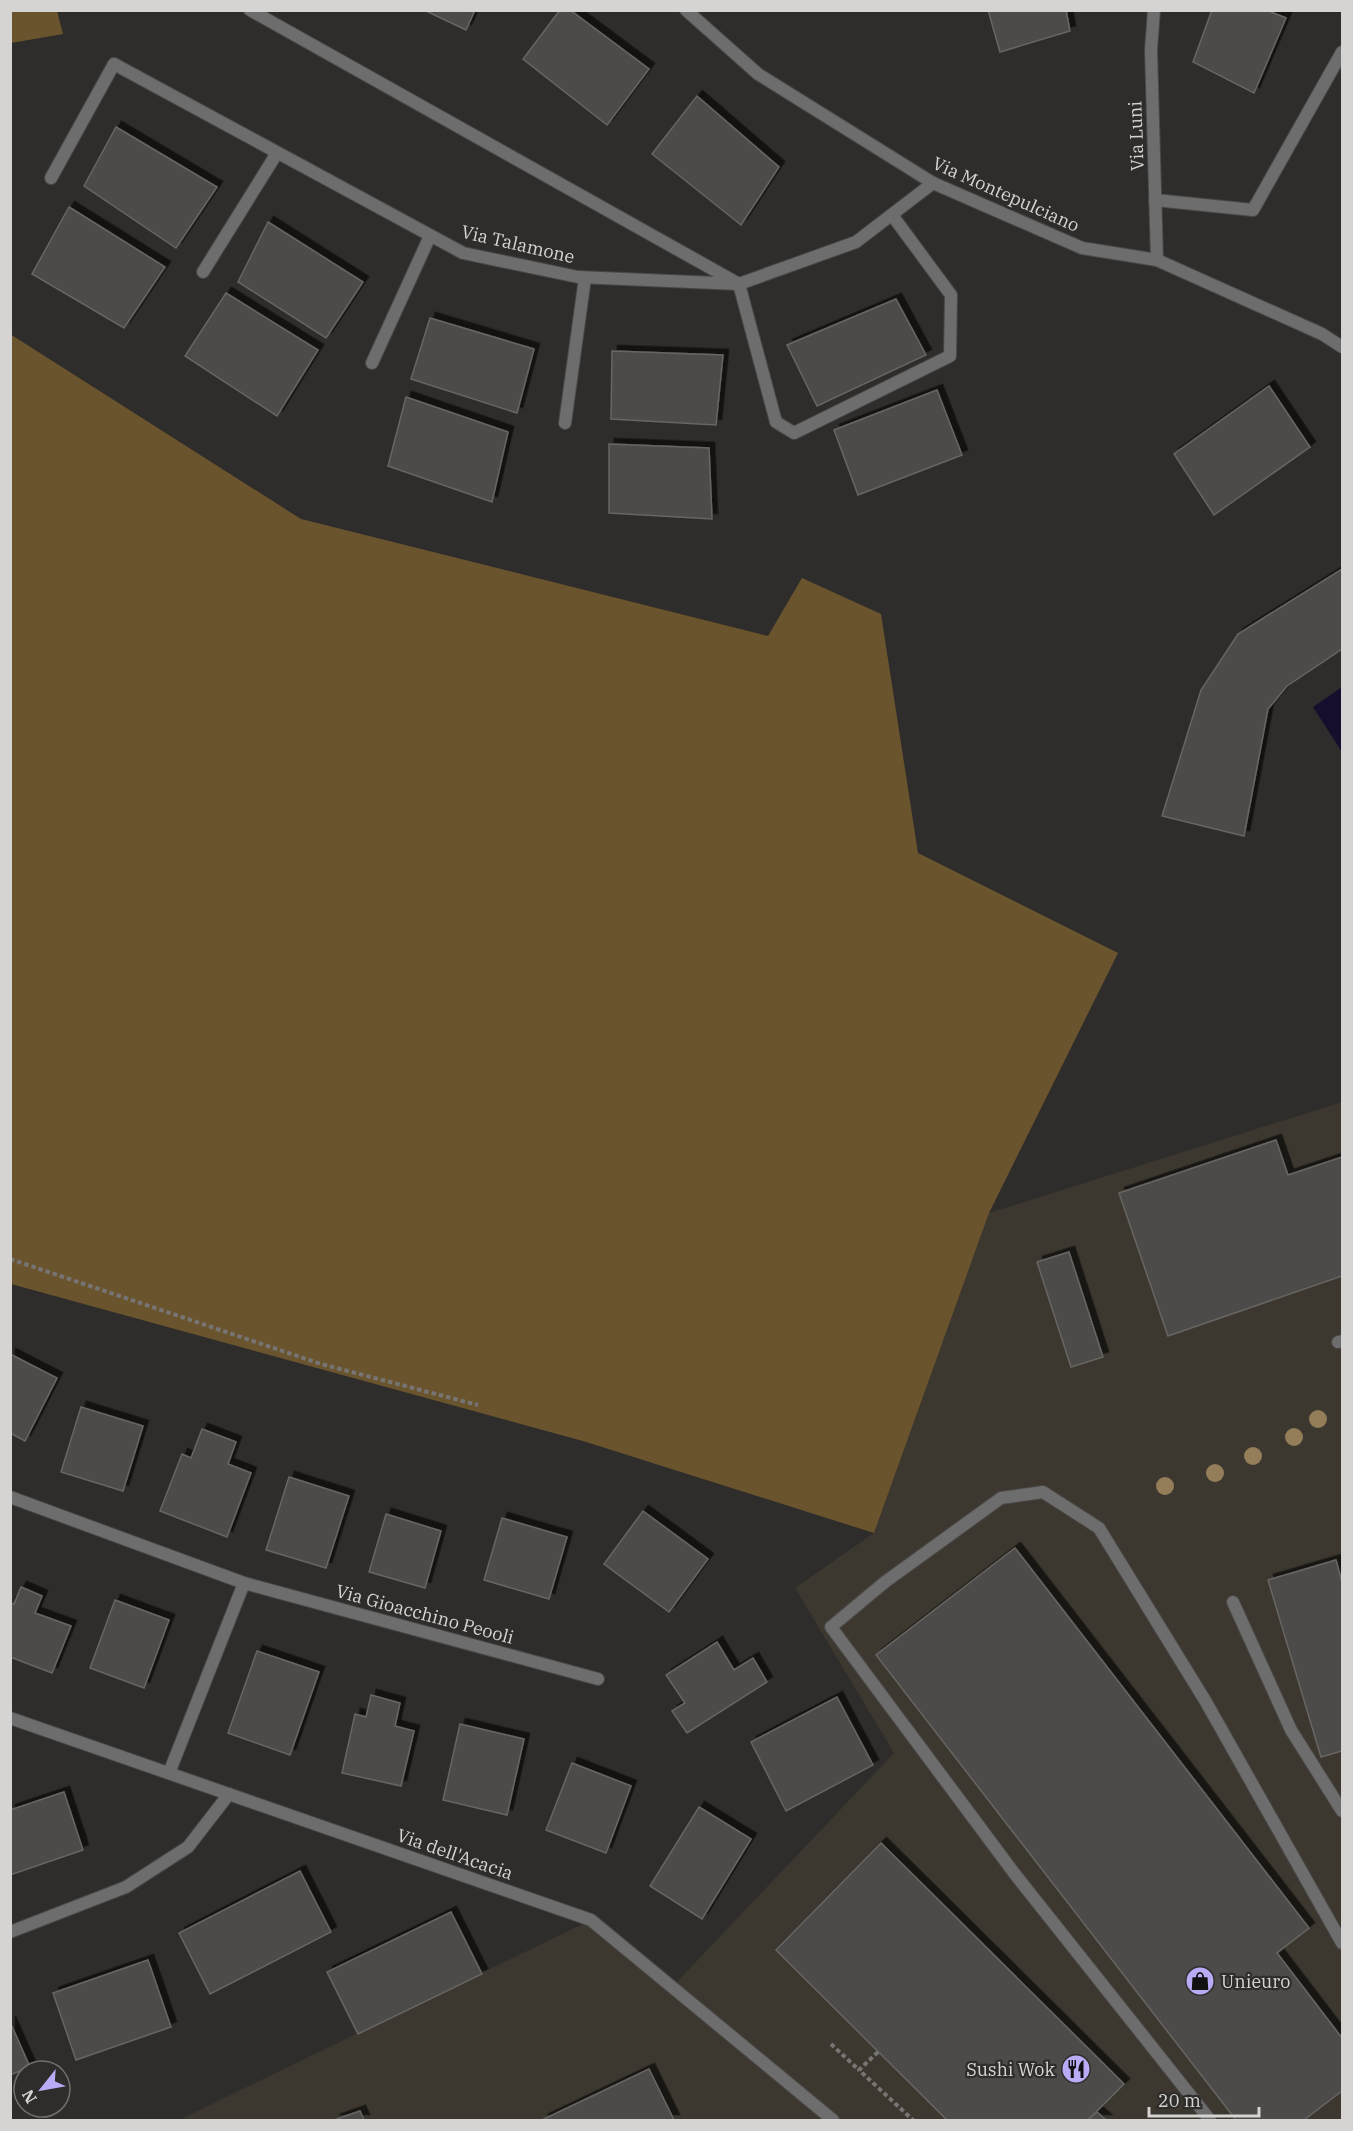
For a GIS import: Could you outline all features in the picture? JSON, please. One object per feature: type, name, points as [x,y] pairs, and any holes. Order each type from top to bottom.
[{"type":"street","points":[[250,10],[739,284],[776,422],[794,433],[950,356],[951,295],[892,215]]},
{"type":"street","name":"Via Montepulciano","points":[[686,10],[758,74],[933,183],[1082,248],[1156,260],[1322,334],[1342,347]]},
{"type":"street","name":"Via Luni","points":[[1154,10],[1151,50],[1156,260]]},
{"type":"street","points":[[1155,200],[1253,210],[1342,52]]},
{"type":"street","name":"Via Talamone","points":[[51,178],[114,64],[463,253],[585,278],[739,284],[856,242],[933,183]]},
{"type":"street","points":[[202,272],[277,153]]},
{"type":"street","points":[[372,363],[430,236]]},
{"type":"street","points":[[565,423],[585,278]]},
{"type":"street","points":[[1210,2121],[1014,1873],[831,1628],[885,1582],[1002,1498],[1043,1492],[1099,1528],[1206,1702],[1342,1943]]},
{"type":"street","name":"Via Gioacchino Peooli","points":[[10,1497],[244,1583],[598,1679]]},
{"type":"street","points":[[169,1773],[244,1583]]},
{"type":"street","points":[[1233,1602],[1291,1730],[1342,1810]]},
{"type":"street","name":"Via dell'Acacia","points":[[10,1718],[591,1920],[833,2121]]},
{"type":"street","points":[[10,1932],[126,1887],[188,1847],[229,1794]]},
{"type":"path","points":[[10,1259],[321,1364],[478,1405]]},
{"type":"path","points":[[831,2044],[913,2121]]},
{"type":"path","points":[[859,2070],[878,2052]]},
{"type":"shaded area","points":[[11,10],[57,11],[63,34],[11,43]]},
{"type":"shaded area","points":[[10,334],[301,519],[768,636],[802,578],[881,614],[918,853],[1118,953],[989,1213],[874,1533],[583,1441],[11,1284]]},
{"type":"shaded area","points":[[1342,687],[1342,752],[1313,707]]},
{"type":"shaded area","points":[[1342,1102],[1342,2120],[179,2120],[591,1920],[672,1987],[894,1753],[795,1588],[874,1533],[989,1213]]},
{"type":"building","points":[[424,10],[475,10],[466,30]]},
{"type":"building","points":[[560,10],[570,10],[649,69],[607,125],[523,59]]},
{"type":"building","points":[[988,10],[1066,10],[1070,31],[1000,52]]},
{"type":"building","points":[[1212,10],[1266,10],[1286,18],[1254,93],[1193,62]]},
{"type":"building","points":[[697,96],[779,167],[741,225],[652,154]]},
{"type":"building","points":[[116,127],[217,187],[176,248],[84,186]]},
{"type":"building","points":[[69,207],[165,267],[124,328],[32,274]]},
{"type":"building","points":[[268,222],[363,282],[326,338],[238,282]]},
{"type":"building","points":[[226,293],[318,350],[277,416],[185,356]]},
{"type":"building","points":[[896,299],[926,355],[817,406],[787,345]]},
{"type":"building","points":[[430,318],[534,349],[517,413],[411,379]]},
{"type":"building","points":[[612,351],[723,355],[716,425],[611,419]]},
{"type":"building","points":[[1269,386],[1310,447],[1214,515],[1174,454]]},
{"type":"building","points":[[937,390],[962,455],[858,495],[834,430]]},
{"type":"building","points":[[406,397],[508,432],[492,502],[388,466]]},
{"type":"building","points":[[609,444],[709,448],[712,519],[609,513]]},
{"type":"building","points":[[1342,569],[1342,649],[1287,686],[1268,709],[1244,836],[1162,816],[1201,690],[1238,634]]},
{"type":"building","points":[[1276,1140],[1288,1175],[1342,1157],[1342,1276],[1168,1336],[1119,1193]]},
{"type":"building","points":[[1069,1252],[1103,1357],[1071,1367],[1037,1262]]},
{"type":"building","points":[[10,1354],[57,1378],[25,1441],[10,1433]]},
{"type":"building","points":[[81,1407],[143,1426],[123,1491],[61,1472]]},
{"type":"building","points":[[202,1429],[236,1442],[228,1464],[251,1473],[227,1537],[160,1511],[182,1454],[191,1458]]},
{"type":"building","points":[[289,1477],[349,1496],[326,1568],[266,1550]]},
{"type":"building","points":[[643,1511],[708,1559],[669,1612],[604,1564]]},
{"type":"building","points":[[386,1514],[441,1531],[425,1588],[369,1572]]},
{"type":"building","points":[[502,1518],[567,1537],[549,1599],[484,1580]]},
{"type":"building","points":[[1015,1548],[1309,1928],[1277,1953],[1342,2038],[1342,2091],[1304,2120],[1236,2120],[876,1655]]},
{"type":"building","points":[[1336,1560],[1342,1582],[1342,1751],[1321,1757],[1268,1580]]},
{"type":"building","points":[[21,1587],[42,1596],[35,1613],[71,1626],[52,1673],[10,1657],[10,1603],[14,1604]]},
{"type":"building","points":[[115,1600],[169,1620],[144,1688],[90,1668]]},
{"type":"building","points":[[717,1642],[734,1670],[753,1658],[767,1682],[687,1733],[672,1711],[685,1703],[666,1675]]},
{"type":"building","points":[[257,1651],[319,1672],[290,1755],[228,1733]]},
{"type":"building","points":[[371,1695],[400,1703],[395,1726],[414,1731],[401,1786],[342,1773],[355,1714],[366,1717]]},
{"type":"building","points":[[837,1697],[873,1765],[786,1811],[751,1742]]},
{"type":"building","points":[[460,1724],[524,1739],[507,1815],[443,1800]]},
{"type":"building","points":[[572,1763],[631,1786],[606,1853],[546,1830]]},
{"type":"building","points":[[64,1792],[83,1850],[10,1875],[10,1810]]},
{"type":"building","points":[[699,1807],[751,1839],[702,1919],[650,1886]]},
{"type":"building","points":[[881,1843],[1124,2084],[1088,2120],[947,2120],[776,1950]]},
{"type":"building","points":[[300,1871],[331,1932],[210,1994],[179,1933]]},
{"type":"building","points":[[451,1912],[482,1974],[358,2034],[327,1972]]},
{"type":"building","points":[[148,1960],[171,2027],[76,2060],[53,1993]]},
{"type":"building","points":[[10,2022],[26,2059],[12,2059],[12,2074],[10,2075]]},
{"type":"building","points":[[649,2069],[674,2120],[542,2120]]},
{"type":"building","points":[[360,2111],[364,2120],[334,2120]]},
{"type":"building","points":[[1097,2112],[1106,2120],[1088,2120]]},
{"type":"place","name":"Unieuro","points":[[1200,1981]]},
{"type":"place","name":"Sushi Wok","points":[[1076,2069]]}]
